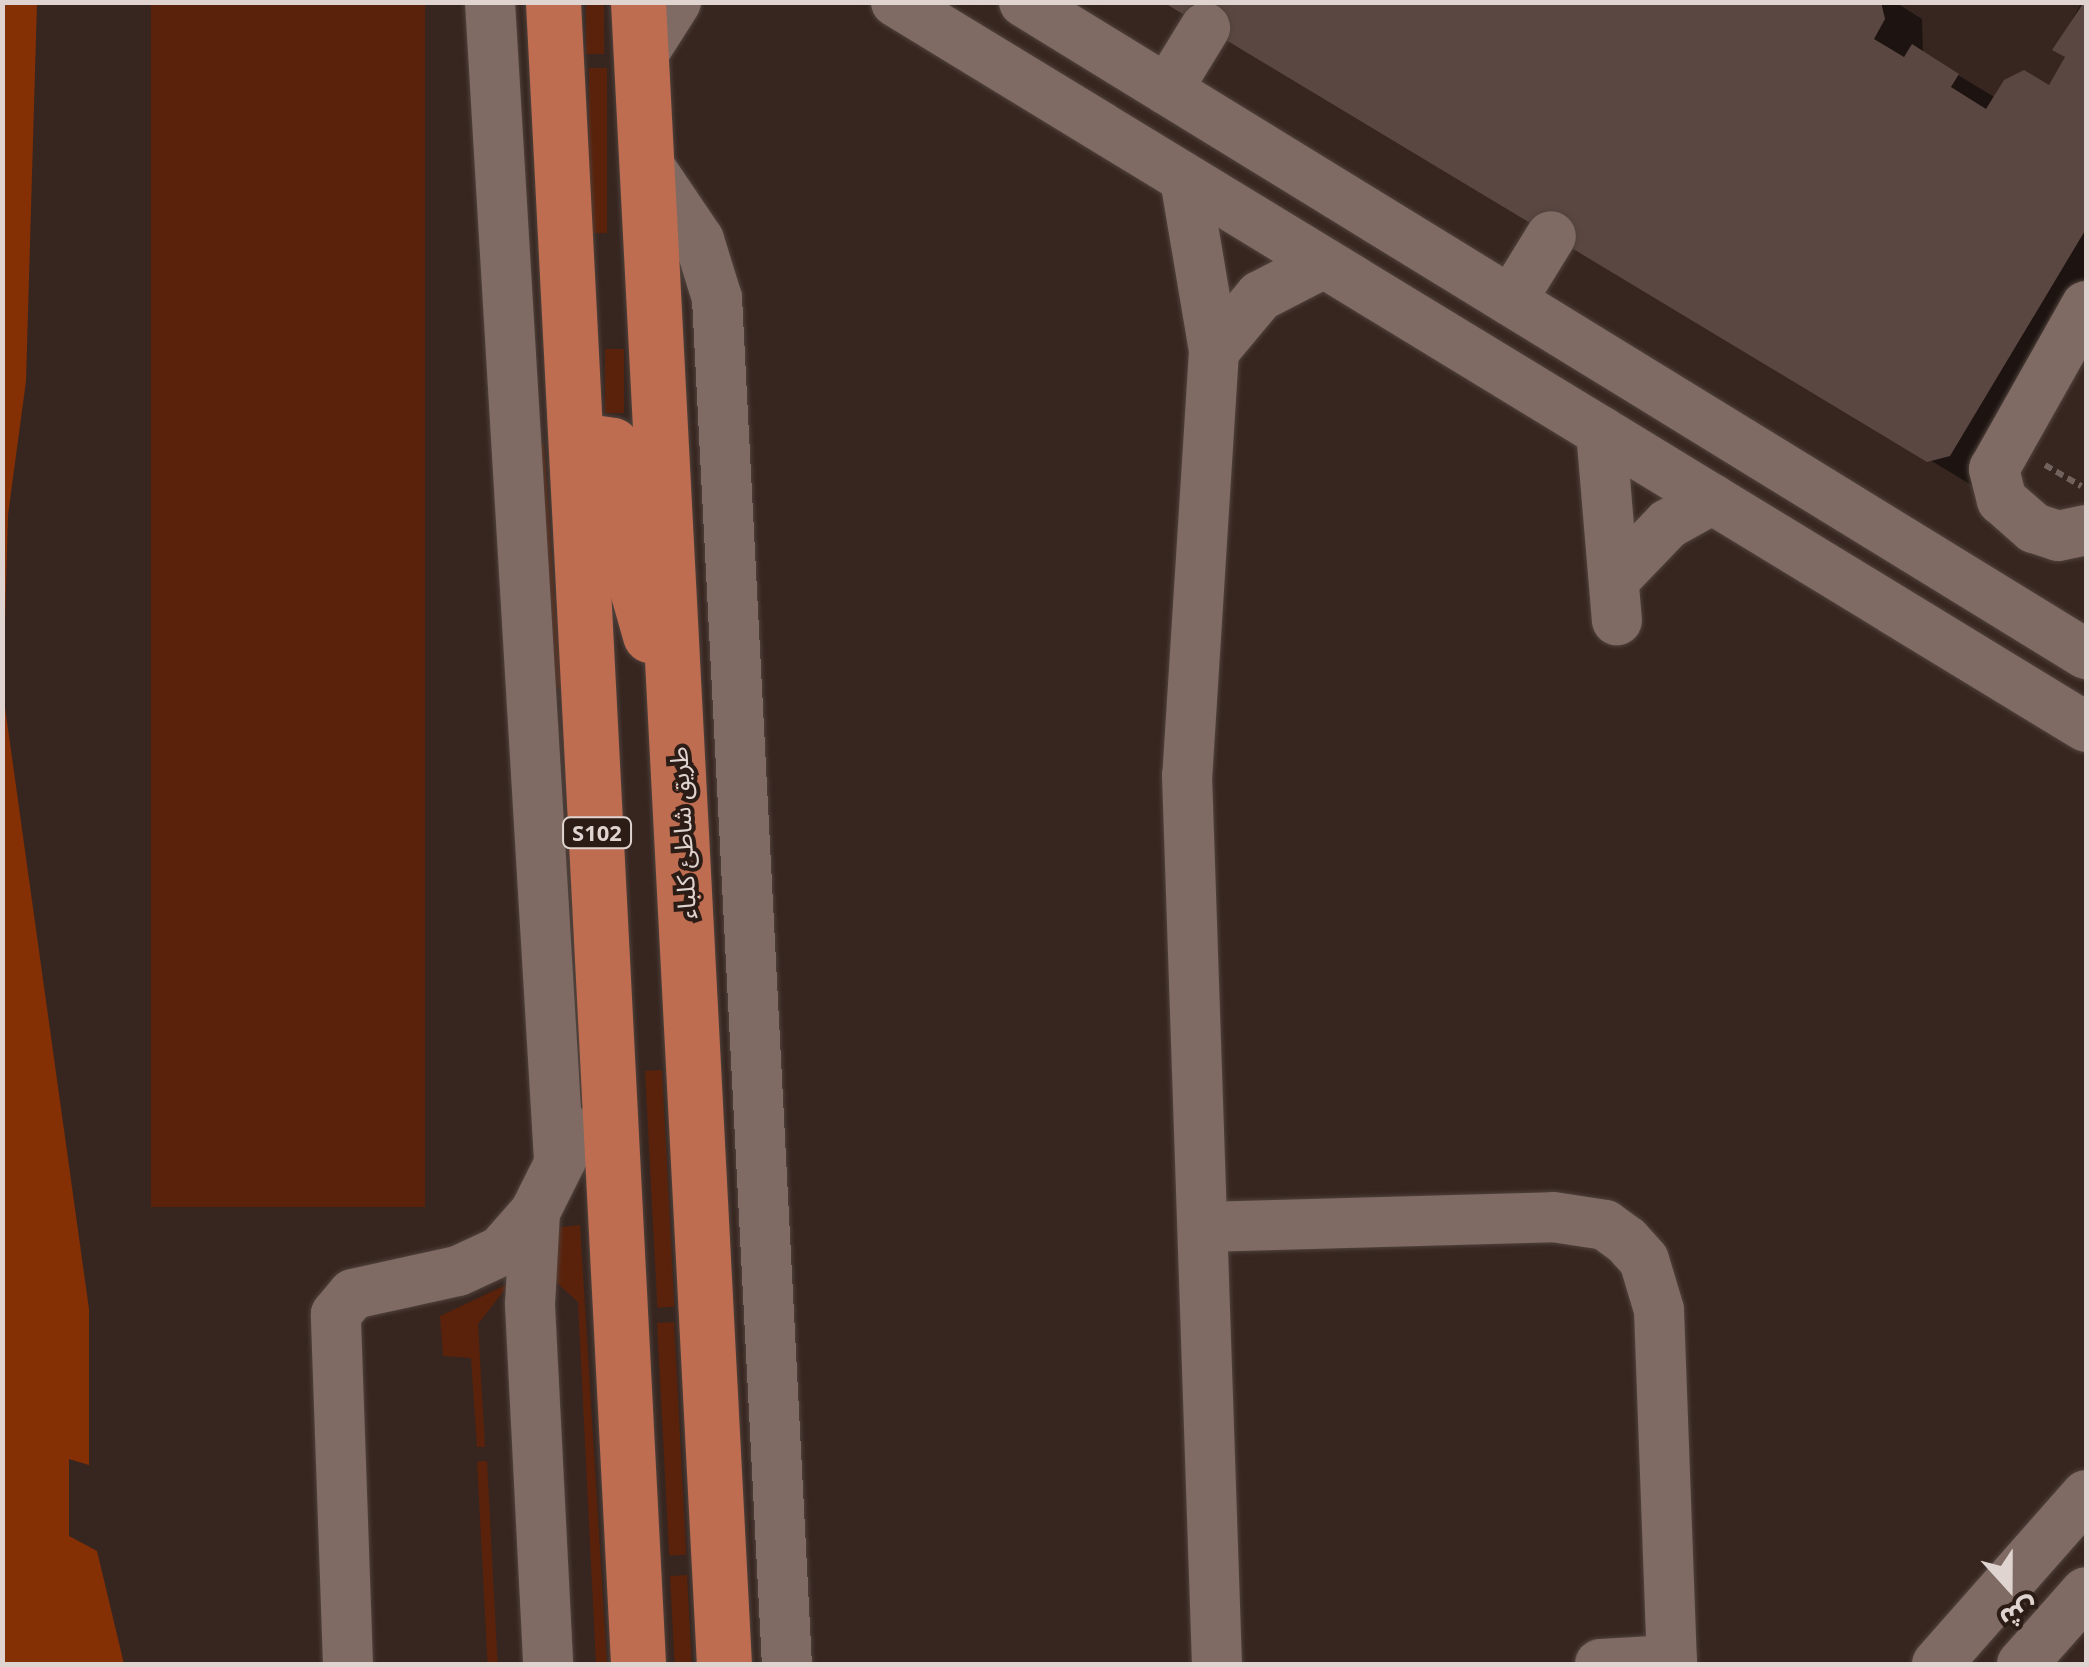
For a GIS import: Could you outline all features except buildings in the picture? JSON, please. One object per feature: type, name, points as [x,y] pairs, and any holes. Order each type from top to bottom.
[{"type":"highway","name":"S102","points":[[553,2],[638,1664]]},
{"type":"highway","name":"طريق شاطئ كلباء","points":[[638,2],[724,1664]]},
{"type":"highway","points":[[578,440],[612,444],[624,462],[636,596],[674,682]]},
{"type":"street","points":[[490,2],[559,1160]]},
{"type":"street","points":[[641,57],[676,2]]},
{"type":"street","points":[[896,2],[2086,726]]},
{"type":"street","points":[[1024,2],[2086,654]]},
{"type":"street","points":[[1167,90],[1205,28]]},
{"type":"street","points":[[647,163],[699,240],[717,298],[787,1664]]},
{"type":"street","points":[[1185,179],[1214,351],[1187,775],[1217,1664]]},
{"type":"street","points":[[1511,301],[1551,236]]},
{"type":"street","points":[[1214,351],[1260,296],[1324,263]]},
{"type":"street","points":[[2086,306],[1994,469],[2002,500],[2034,528],[2058,536],[2086,530]]},
{"type":"street","points":[[1601,432],[1616,600],[1668,524],[1713,499]]},
{"type":"street","points":[[548,1664],[530,1305],[536,1212],[559,1160],[609,1071]]},
{"type":"street","points":[[348,1664],[336,1314],[352,1294],[488,1260],[536,1212]]},
{"type":"street","points":[[1204,1228],[1552,1217],[1604,1226],[1626,1240],[1644,1260],[1659,1310],[1672,1662],[1600,1664]]},
{"type":"street","points":[[1937,1664],[2086,1495]]},
{"type":"street","points":[[2022,1664],[2086,1592]]},
{"type":"shaded area","points":[[2,3],[37,3],[26,381],[8,515],[3,693],[89,1309],[89,1465],[69,1459],[69,1536],[97,1551],[124,1664],[3,1664]]},
{"type":"shaded area","points":[[151,3],[425,3],[425,1207],[151,1207]]},
{"type":"shaded area","points":[[586,3],[604,3],[604,54],[586,54]]},
{"type":"shaded area","points":[[589,68],[607,68],[607,233],[589,233]]},
{"type":"shaded area","points":[[605,349],[624,349],[624,413],[605,413]]},
{"type":"shaded area","points":[[544,444],[561,687],[548,688],[531,445]]},
{"type":"shaded area","points":[[662,1070],[674,1307],[657,1308],[645,1071]]},
{"type":"shaded area","points":[[580,1225],[607,1664],[596,1664],[578,1302],[546,1273],[546,1229]]},
{"type":"shaded area","points":[[510,1283],[478,1324],[485,1447],[477,1447],[471,1358],[443,1356],[440,1316]]},
{"type":"shaded area","points":[[674,1322],[686,1555],[669,1556],[657,1323]]},
{"type":"shaded area","points":[[487,1461],[498,1664],[488,1664],[477,1462]]},
{"type":"shaded area","points":[[687,1575],[692,1664],[675,1664],[670,1576]]}]
